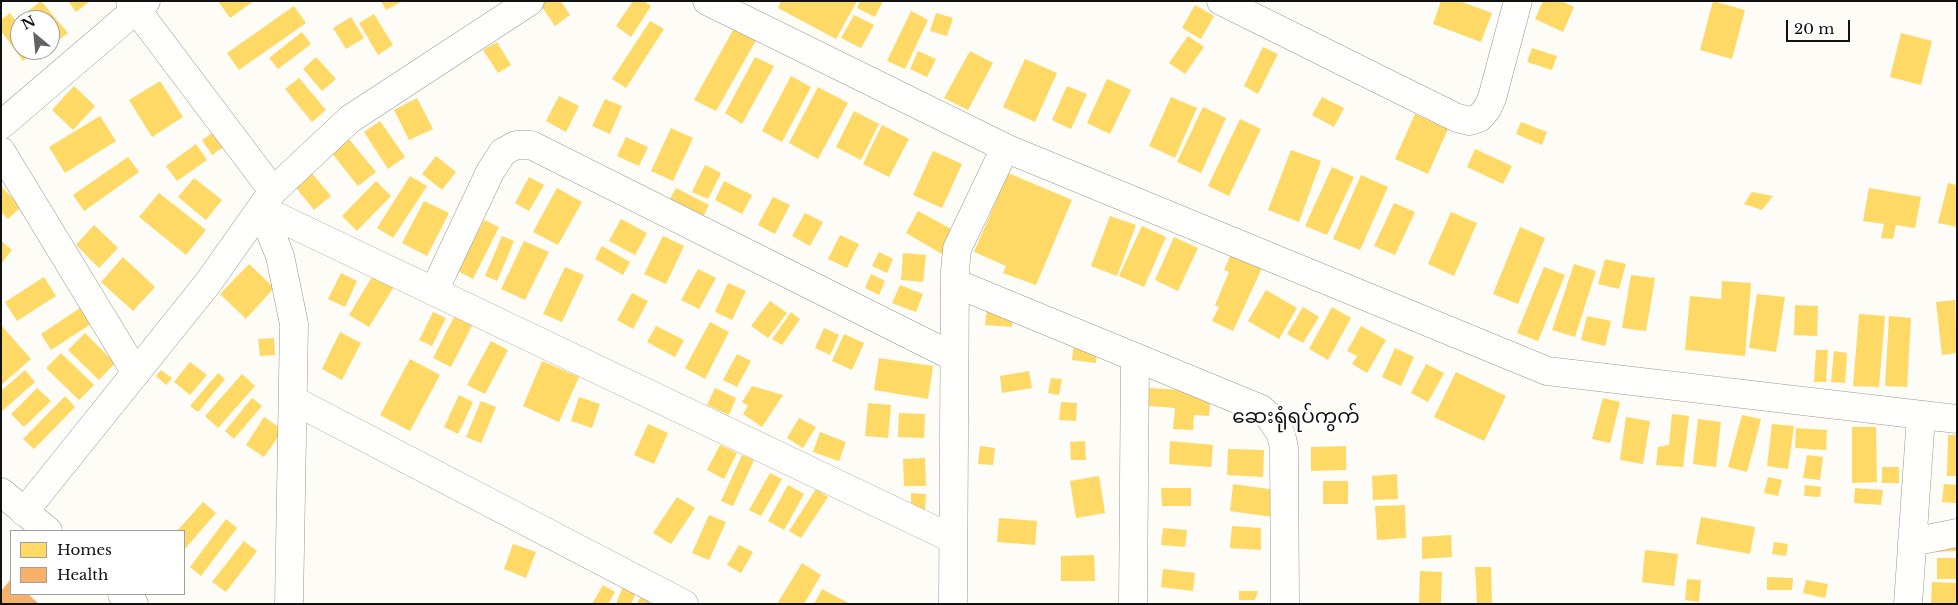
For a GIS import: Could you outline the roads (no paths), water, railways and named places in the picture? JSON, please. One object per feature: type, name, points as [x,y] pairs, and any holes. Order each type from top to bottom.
[{"type":"street","points":[[24,512],[208,283],[267,200],[350,118],[530,1]]},
{"type":"street","points":[[707,1],[1005,148],[1547,371],[1957,419]]},
{"type":"street","points":[[1221,1],[1457,118],[1470,121],[1479,118],[1487,109],[1492,98],[1518,1]]},
{"type":"street","points":[[1,125],[138,4],[267,200],[294,324],[289,604]]},
{"type":"street","points":[[434,291],[490,172],[503,152],[516,145],[530,145],[954,357]]},
{"type":"street","points":[[953,604],[954,283],[957,249],[1005,148]]},
{"type":"street","points":[[1,152],[136,373]]},
{"type":"street","points":[[267,200],[434,291],[953,538]]},
{"type":"street","points":[[954,283],[1261,409],[1277,426],[1284,448],[1285,604]]},
{"type":"street","points":[[1134,604],[1135,357]]},
{"type":"street","points":[[293,400],[684,604]]},
{"type":"street","points":[[1908,604],[1921,416]]},
{"type":"street","points":[[1,492],[47,530]]},
{"type":"street","points":[[1912,542],[1957,533]]},
{"type":"street","points":[[123,595],[134,604]]},
{"type":"district","name":"ဆေးရုံရပ်ကွက်","points":[[1296,417]]}]
